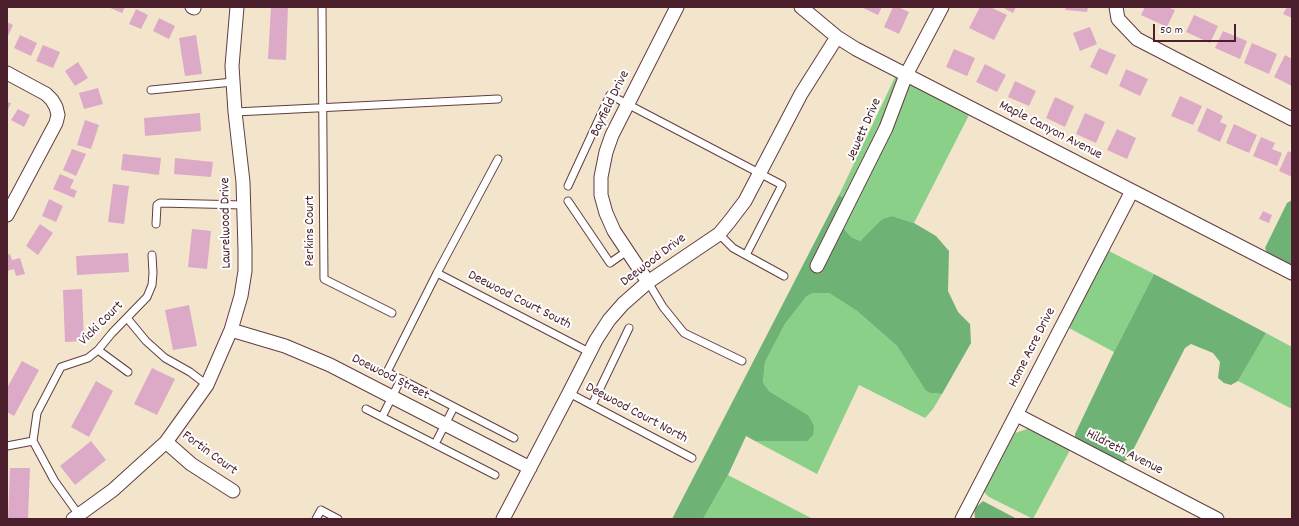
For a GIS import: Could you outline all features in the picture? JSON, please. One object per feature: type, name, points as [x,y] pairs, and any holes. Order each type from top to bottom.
[{"type":"street","name":"Laurelwood Drive","points":[[76,517],[113,490],[166,442],[207,385],[231,330],[245,270],[246,242],[243,182],[235,112],[232,66],[237,7]]},
{"type":"street","name":"Bayfield Drive","points":[[648,282],[614,231],[606,212],[601,194],[601,177],[606,152],[612,135],[677,7]]},
{"type":"street","name":"Maple Canyon Avenue","points":[[801,7],[837,37],[906,75],[1292,273]]},
{"type":"street","name":"Jewett Drive","points":[[818,266],[886,128],[906,75],[942,7]]},
{"type":"street","points":[[1117,13],[1137,39],[1292,119]]},
{"type":"street","name":"Deewood Drive","points":[[503,519],[589,352],[608,320],[623,304],[648,282],[719,234],[729,222],[745,201],[801,94],[837,37]]},
{"type":"street","points":[[7,73],[46,94],[56,106],[58,115],[56,123],[7,215]]},
{"type":"street","name":"Home Acre Drive","points":[[962,519],[1132,190]]},
{"type":"street","name":"Doewood Street","points":[[231,330],[285,346],[330,364],[530,468]]},
{"type":"street","name":"Hildreth Avenue","points":[[1017,415],[1217,519]]},
{"type":"street","name":"Fortin Court","points":[[166,442],[191,464],[233,491]]},
{"type":"lane","name":"Perkins Court","points":[[322,7],[324,279],[392,313]]},
{"type":"lane","points":[[150,90],[233,82]]},
{"type":"lane","points":[[568,186],[610,95],[782,186],[746,255]]},
{"type":"lane","points":[[235,112],[498,99]]},
{"type":"lane","points":[[498,159],[387,372],[514,438]]},
{"type":"lane","points":[[568,201],[610,263],[627,251]]},
{"type":"lane","points":[[156,224],[157,205],[160,203],[244,205]]},
{"type":"lane","points":[[719,234],[733,248],[784,276]]},
{"type":"lane","name":"Vicki Court","points":[[33,441],[37,413],[61,367],[88,358],[98,350],[112,333],[147,297],[152,285],[152,255]]},
{"type":"lane","name":"Deewood Court South","points":[[437,274],[589,352]]},
{"type":"lane","points":[[648,282],[663,307],[684,333],[742,362]]},
{"type":"lane","points":[[127,318],[146,341],[164,358],[190,372],[207,385]]},
{"type":"lane","points":[[592,405],[629,328]]},
{"type":"lane","points":[[98,350],[128,372]]},
{"type":"lane","points":[[382,417],[401,379]]},
{"type":"lane","name":"Deewood Court North","points":[[569,393],[692,458]]},
{"type":"lane","points":[[435,444],[454,407]]},
{"type":"lane","points":[[366,409],[495,475]]},
{"type":"lane","points":[[7,446],[33,441],[76,517]]},
{"type":"lane","points":[[316,519],[321,510],[338,519]]},
{"type":"green space","points":[[896,75],[970,113],[914,223],[892,216],[882,219],[860,241],[851,237],[841,225],[844,198],[839,195]]},
{"type":"green space","points":[[839,195],[844,198],[841,225],[851,237],[860,241],[882,219],[892,216],[914,223],[936,236],[949,251],[948,291],[958,312],[970,324],[971,343],[942,394],[930,393],[926,391],[897,346],[857,311],[829,293],[813,293],[806,297],[785,324],[765,362],[763,382],[769,391],[808,415],[814,426],[813,435],[807,441],[755,441],[746,436],[728,475],[703,519],[672,519]]},
{"type":"green space","points":[[1292,200],[1292,266],[1268,255],[1265,248],[1287,203]]},
{"type":"green space","points":[[1107,250],[1154,274],[1114,352],[1069,328]]},
{"type":"green space","points":[[1154,274],[1266,333],[1238,381],[1231,385],[1224,383],[1218,378],[1220,362],[1213,353],[1191,344],[1185,348],[1129,458],[1122,463],[1075,440],[1075,434],[1114,352]]},
{"type":"green space","points":[[813,293],[829,293],[857,311],[897,346],[926,391],[930,393],[942,394],[933,409],[925,418],[859,385],[817,474],[755,441],[807,441],[808,415],[769,391],[763,382],[765,362],[785,324],[806,297]]},
{"type":"green space","points":[[1266,333],[1292,347],[1292,409],[1238,381]]},
{"type":"green space","points":[[1027,429],[1037,432],[1070,450],[1033,519],[989,497],[984,492],[1015,433]]},
{"type":"green space","points":[[728,475],[813,519],[703,519]]},
{"type":"green space","points":[[983,501],[1017,519],[975,519],[974,509]]},
{"type":"building","points":[[108,7],[125,7],[122,13]]},
{"type":"building","points":[[271,7],[288,7],[286,60],[268,59]]},
{"type":"building","points":[[861,7],[882,7],[878,15]]},
{"type":"building","points":[[893,7],[898,7],[909,12],[899,34],[884,27]]},
{"type":"building","points":[[980,7],[990,7],[1007,15],[994,40],[969,28]]},
{"type":"building","points":[[1002,7],[1016,7],[1013,13]]},
{"type":"building","points":[[1066,7],[1088,7],[1087,12],[1065,10]]},
{"type":"building","points":[[1145,7],[1167,7],[1175,10],[1167,27],[1141,15]]},
{"type":"building","points":[[1287,7],[1292,7],[1292,18],[1283,14]]},
{"type":"building","points":[[136,9],[148,15],[141,29],[129,24]]},
{"type":"building","points":[[1194,15],[1218,26],[1210,43],[1186,32]]},
{"type":"building","points":[[159,18],[175,26],[169,39],[153,31]]},
{"type":"building","points":[[7,22],[13,25],[7,38]]},
{"type":"building","points":[[1090,27],[1097,44],[1080,51],[1073,33]]},
{"type":"building","points":[[1223,31],[1247,41],[1240,59],[1215,48]]},
{"type":"building","points":[[20,35],[37,43],[31,56],[14,48]]},
{"type":"building","points":[[196,35],[202,74],[185,76],[179,38]]},
{"type":"building","points":[[1252,43],[1277,54],[1269,74],[1244,63]]},
{"type":"building","points":[[43,45],[60,52],[53,68],[36,61]]},
{"type":"building","points":[[1099,48],[1116,55],[1107,75],[1090,67]]},
{"type":"building","points":[[954,49],[975,58],[967,76],[946,67]]},
{"type":"building","points":[[1285,55],[1292,59],[1292,86],[1274,77]]},
{"type":"building","points":[[78,62],[88,78],[75,86],[65,71]]},
{"type":"building","points":[[985,64],[1006,75],[997,92],[976,82]]},
{"type":"building","points":[[1126,69],[1148,79],[1140,96],[1119,86]]},
{"type":"building","points":[[1015,81],[1036,91],[1029,106],[1008,97]]},
{"type":"building","points":[[98,88],[103,104],[84,109],[79,93]]},
{"type":"building","points":[[1180,96],[1202,106],[1193,125],[1171,116]]},
{"type":"building","points":[[1055,97],[1074,106],[1065,127],[1046,118]]},
{"type":"building","points":[[7,102],[11,103],[7,112]]},
{"type":"building","points":[[1207,108],[1223,116],[1220,122],[1227,125],[1220,142],[1197,131]]},
{"type":"building","points":[[18,109],[30,115],[24,127],[11,120]]},
{"type":"building","points":[[200,113],[201,131],[145,136],[144,118]]},
{"type":"building","points":[[1085,113],[1105,122],[1096,143],[1076,134]]},
{"type":"building","points":[[85,120],[99,125],[91,149],[77,145]]},
{"type":"building","points":[[1234,124],[1257,135],[1249,153],[1226,143]]},
{"type":"building","points":[[1117,129],[1136,138],[1127,159],[1107,150]]},
{"type":"building","points":[[1261,137],[1275,143],[1272,149],[1282,153],[1277,166],[1253,156]]},
{"type":"building","points":[[72,149],[86,154],[76,176],[63,170]]},
{"type":"building","points":[[1288,151],[1292,153],[1292,177],[1279,171]]},
{"type":"building","points":[[123,154],[161,158],[159,175],[121,170]]},
{"type":"building","points":[[175,158],[213,162],[211,177],[174,174]]},
{"type":"building","points":[[60,174],[74,180],[70,188],[77,191],[74,198],[53,189]]},
{"type":"building","points":[[113,184],[129,186],[124,224],[108,222]]},
{"type":"building","points":[[49,199],[63,206],[56,222],[42,216]]},
{"type":"building","points":[[1263,211],[1272,215],[1269,223],[1259,219]]},
{"type":"building","points":[[40,224],[53,233],[38,255],[26,246]]},
{"type":"building","points":[[192,229],[211,231],[207,269],[188,267]]},
{"type":"building","points":[[128,253],[129,272],[77,275],[76,256]]},
{"type":"building","points":[[10,254],[12,260],[20,258],[25,274],[16,276],[14,269],[7,271],[7,255]]},
{"type":"building","points":[[82,289],[84,341],[65,342],[63,290]]},
{"type":"building","points":[[189,305],[197,346],[173,350],[165,310]]},
{"type":"building","points":[[22,361],[39,370],[14,416],[7,412],[7,388]]},
{"type":"building","points":[[152,368],[175,379],[157,415],[134,404]]},
{"type":"building","points":[[96,381],[113,391],[89,437],[71,427]]},
{"type":"building","points":[[91,441],[106,460],[75,485],[60,466]]},
{"type":"building","points":[[10,468],[30,468],[28,519],[8,519]]}]
